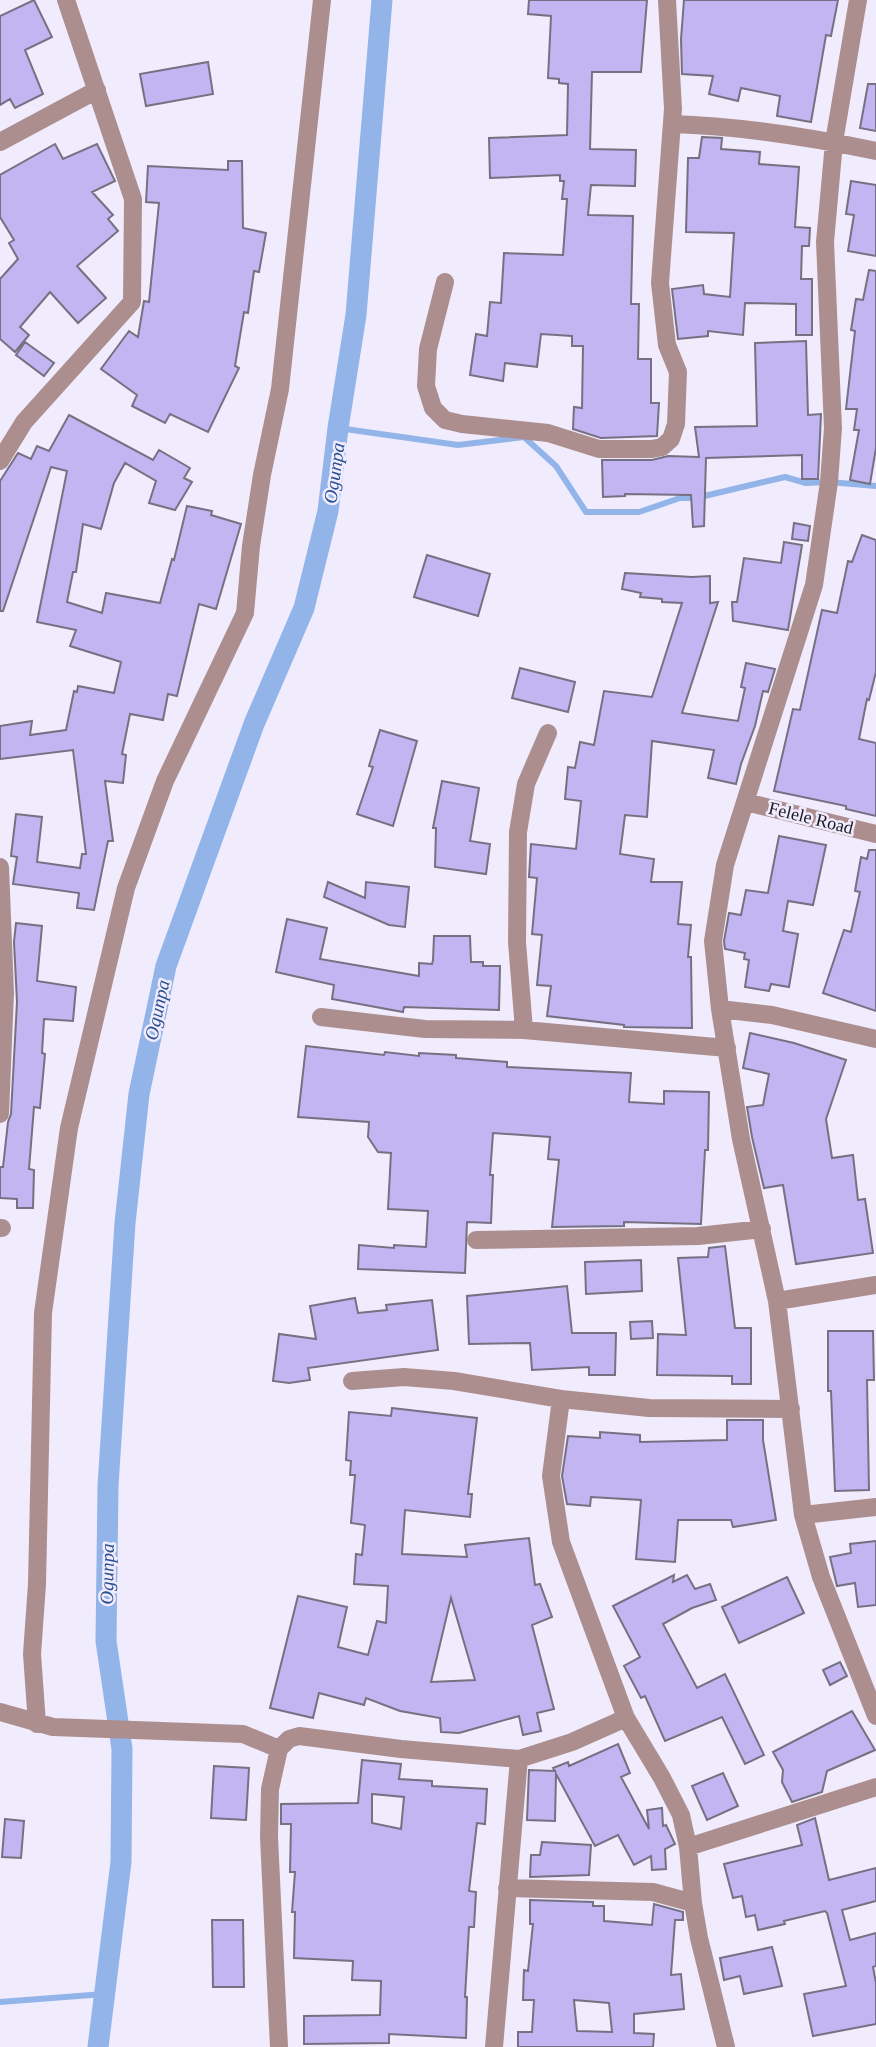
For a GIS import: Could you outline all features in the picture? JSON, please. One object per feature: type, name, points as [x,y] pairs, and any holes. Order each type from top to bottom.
[{"type":"street","points":[[0,461],[24,422],[132,302],[133,199],[66,0]]},
{"type":"street","points":[[45,1725],[32,1654],[37,1584],[43,1312],[69,1128],[126,887],[165,781],[245,613],[251,546],[262,475],[280,389],[322,0]]},
{"type":"street","points":[[445,282],[428,349],[426,386],[433,408],[445,420],[548,433],[599,449],[652,449],[662,447],[671,439],[676,424],[678,372],[667,345],[660,283],[672,124],[667,0]]},
{"type":"street","points":[[858,0],[834,142],[825,242],[833,428],[829,482],[814,585],[725,865],[713,941],[720,1009],[741,1139],[777,1301],[803,1515],[821,1577],[855,1669],[876,1716]]},
{"type":"street","points":[[0,142],[97,90]]},
{"type":"street","points":[[672,124],[711,125],[834,142],[876,151]]},
{"type":"street","points":[[524,1030],[517,943],[518,832],[526,784],[548,733]]},
{"type":"street","name":"Felele Road","points":[[746,802],[876,834]]},
{"type":"street","points":[[0,867],[5,993],[0,1114]]},
{"type":"street","points":[[720,1009],[772,1015],[876,1039]]},
{"type":"street","points":[[321,1017],[425,1029],[524,1030],[727,1048]]},
{"type":"street","points":[[476,1240],[698,1236],[762,1229]]},
{"type":"street","points":[[777,1301],[876,1285]]},
{"type":"street","points":[[352,1381],[417,1378],[454,1381],[561,1399],[649,1408],[791,1409]]},
{"type":"street","points":[[561,1399],[551,1476],[561,1542],[626,1718],[681,1815],[688,1847],[693,1903],[726,2047]]},
{"type":"street","points":[[803,1515],[876,1507]]},
{"type":"street","points":[[0,1713],[45,1725],[243,1734],[279,1749]]},
{"type":"street","points":[[279,2047],[269,1837],[270,1789],[279,1749],[289,1739],[299,1736],[401,1749],[519,1759],[572,1742],[626,1718]]},
{"type":"street","points":[[494,2047],[519,1759]]},
{"type":"street","points":[[688,1847],[876,1787]]},
{"type":"street","points":[[507,1888],[653,1892],[693,1903]]},
{"type":"building","points":[[34,0],[52,37],[25,50],[43,94],[15,108],[10,99],[0,105],[0,16]]},
{"type":"building","points":[[529,0],[647,0],[641,72],[592,72],[590,149],[636,150],[635,186],[591,185],[588,215],[633,216],[631,304],[639,304],[638,359],[651,359],[651,403],[659,403],[657,436],[601,438],[573,429],[574,407],[582,408],[583,346],[572,346],[572,336],[541,334],[537,367],[505,363],[503,381],[470,375],[476,334],[487,336],[490,302],[501,303],[504,253],[563,255],[567,199],[562,199],[564,181],[560,181],[560,175],[490,178],[489,138],[567,135],[568,84],[559,83],[559,79],[548,78],[551,16],[528,14]]},
{"type":"building","points":[[684,0],[838,0],[831,36],[826,35],[811,122],[777,116],[780,96],[741,88],[738,101],[709,94],[713,76],[682,74]]},
{"type":"building","points":[[208,62],[213,94],[146,106],[140,74]]},
{"type":"building","points":[[868,84],[876,84],[876,131],[860,128]]},
{"type":"building","points":[[702,137],[722,138],[721,149],[760,152],[759,164],[799,167],[795,227],[810,228],[809,246],[802,246],[801,279],[812,279],[812,335],[796,335],[796,304],[745,303],[743,335],[708,331],[708,336],[678,339],[672,289],[703,285],[704,294],[730,297],[734,233],[686,232],[688,158],[699,158]]},
{"type":"building","points":[[55,144],[63,159],[97,144],[115,181],[92,192],[113,215],[108,219],[118,231],[77,266],[106,298],[78,323],[50,292],[20,327],[29,335],[15,352],[0,339],[0,279],[18,259],[9,243],[14,240],[0,217],[0,175]]},
{"type":"building","points":[[228,161],[242,161],[243,228],[266,233],[259,272],[254,271],[248,313],[244,312],[235,366],[239,368],[208,432],[170,414],[165,423],[132,406],[137,395],[101,369],[129,331],[138,337],[144,301],[149,302],[159,203],[146,202],[148,166],[228,170]]},
{"type":"building","points":[[851,181],[876,185],[876,256],[848,251],[854,215],[846,214]]},
{"type":"building","points":[[869,270],[876,271],[876,448],[870,484],[850,480],[859,430],[854,430],[857,409],[846,409],[855,331],[851,330],[856,299],[863,300]]},
{"type":"building","points":[[806,341],[808,415],[821,414],[818,479],[802,479],[802,455],[706,458],[704,526],[693,527],[691,495],[625,494],[603,497],[602,460],[699,457],[695,427],[757,426],[755,343]]},
{"type":"building","points":[[25,342],[54,363],[44,376],[16,355]]},
{"type":"building","points":[[69,415],[153,460],[159,450],[190,468],[184,478],[192,482],[175,510],[149,503],[156,481],[125,463],[114,483],[101,529],[83,524],[76,572],[73,572],[67,602],[102,613],[106,593],[160,603],[187,506],[212,511],[211,515],[241,524],[216,609],[199,604],[177,696],[168,694],[163,720],[130,714],[122,754],[126,755],[123,783],[105,781],[113,841],[108,841],[94,910],[77,908],[79,893],[13,884],[17,857],[11,856],[16,814],[42,817],[37,862],[80,868],[82,854],[86,854],[73,750],[0,759],[0,726],[32,721],[30,735],[66,730],[74,691],[77,692],[78,686],[114,693],[121,662],[70,646],[76,630],[37,622],[67,471],[51,467],[3,611],[0,611],[0,481],[18,453],[31,459],[37,446],[49,451]]},
{"type":"building","points":[[794,523],[810,526],[808,541],[792,539]]},
{"type":"building","points":[[862,535],[876,540],[876,672],[859,739],[876,743],[876,816],[846,809],[846,806],[774,791],[793,709],[800,710],[822,610],[837,613],[848,561],[852,562]]},
{"type":"building","points":[[784,542],[802,545],[788,630],[733,621],[732,602],[737,602],[744,558],[781,563]]},
{"type":"building","points":[[427,555],[490,574],[478,616],[414,597]]},
{"type":"building","points":[[625,573],[710,576],[710,603],[718,602],[682,713],[738,721],[745,688],[741,687],[746,663],[775,669],[768,692],[763,691],[736,784],[708,778],[714,750],[652,741],[647,817],[625,815],[620,854],[654,859],[651,882],[682,882],[678,924],[691,925],[688,957],[691,957],[692,1028],[624,1027],[547,1016],[551,986],[537,985],[542,935],[532,934],[537,878],[529,877],[531,844],[576,849],[581,801],[565,799],[568,767],[575,768],[580,742],[594,745],[604,691],[652,697],[682,603],[640,597],[641,593],[622,589]]},
{"type":"building","points":[[520,668],[575,682],[568,712],[512,698]]},
{"type":"building","points":[[380,730],[417,741],[393,826],[357,814],[373,767],[369,766]]},
{"type":"building","points":[[442,781],[479,788],[470,841],[490,844],[486,874],[435,867],[436,828],[433,828]]},
{"type":"building","points":[[779,836],[826,845],[813,905],[788,901],[783,931],[798,934],[789,987],[771,984],[769,991],[745,987],[749,960],[744,959],[745,953],[725,949],[724,941],[729,913],[741,915],[746,890],[768,893]]},
{"type":"building","points":[[869,850],[876,850],[876,1011],[823,993],[844,930],[851,932],[860,892],[855,891],[861,857],[867,859]]},
{"type":"building","points":[[328,882],[365,898],[366,882],[409,887],[405,927],[389,925],[324,897]]},
{"type":"building","points":[[287,919],[327,928],[320,959],[419,976],[419,963],[432,964],[434,936],[470,936],[471,962],[483,962],[483,966],[500,966],[499,1010],[404,1007],[403,1012],[332,999],[334,985],[276,972]]},
{"type":"building","points":[[16,923],[42,926],[37,981],[76,987],[73,1021],[44,1019],[42,1053],[45,1054],[40,1108],[34,1107],[29,1169],[34,1170],[33,1208],[17,1208],[17,1199],[0,1198],[0,1167],[3,1167],[11,1114],[17,1002],[14,942]]},
{"type":"building","points":[[750,1033],[794,1043],[846,1060],[826,1119],[832,1158],[853,1155],[858,1200],[865,1199],[873,1253],[796,1264],[783,1185],[764,1188],[752,1137],[747,1107],[763,1105],[769,1074],[743,1068]]},
{"type":"building","points":[[306,1046],[384,1055],[385,1052],[419,1056],[419,1053],[456,1055],[456,1058],[507,1062],[507,1067],[631,1073],[629,1102],[664,1104],[664,1091],[709,1092],[708,1150],[705,1150],[701,1224],[624,1222],[624,1226],[552,1227],[559,1160],[548,1159],[550,1137],[493,1133],[491,1223],[467,1222],[465,1273],[358,1269],[359,1245],[426,1247],[428,1211],[388,1209],[391,1153],[378,1152],[368,1137],[369,1122],[298,1117]]},
{"type":"building","points":[[725,1246],[735,1328],[751,1328],[751,1384],[732,1384],[732,1376],[657,1375],[658,1334],[686,1335],[678,1258],[708,1257],[709,1248]]},
{"type":"building","points":[[641,1260],[642,1291],[586,1294],[585,1262]]},
{"type":"building","points":[[567,1286],[572,1333],[616,1333],[615,1375],[589,1375],[589,1367],[532,1370],[530,1343],[469,1344],[467,1296]]},
{"type":"building","points":[[355,1298],[358,1313],[387,1310],[386,1305],[432,1300],[438,1350],[308,1368],[310,1380],[289,1383],[273,1381],[279,1334],[316,1339],[310,1306]]},
{"type":"building","points":[[652,1321],[653,1338],[631,1339],[630,1322]]},
{"type":"building","points":[[828,1331],[873,1331],[874,1380],[867,1380],[869,1490],[835,1491],[831,1391],[828,1391]]},
{"type":"building","points":[[392,1408],[477,1418],[468,1494],[472,1494],[470,1517],[405,1510],[402,1554],[467,1557],[465,1545],[529,1538],[535,1585],[540,1584],[552,1617],[532,1625],[554,1709],[537,1713],[541,1731],[523,1735],[519,1716],[459,1733],[441,1732],[440,1718],[400,1711],[366,1698],[364,1705],[319,1693],[313,1718],[270,1708],[298,1596],[347,1607],[338,1647],[368,1655],[377,1621],[386,1623],[388,1586],[354,1584],[356,1554],[362,1555],[365,1525],[351,1523],[355,1475],[350,1475],[351,1461],[346,1460],[349,1412],[391,1416]],"holes":[[[451,1598],[475,1680],[431,1682]]]},
{"type":"building","points":[[727,1420],[763,1420],[763,1440],[776,1520],[733,1527],[731,1520],[678,1520],[675,1562],[636,1559],[641,1500],[591,1497],[590,1506],[567,1504],[562,1476],[568,1436],[600,1438],[600,1432],[640,1435],[640,1442],[727,1440]]},
{"type":"building","points":[[876,1541],[876,1605],[858,1607],[855,1583],[837,1586],[830,1557],[851,1553],[850,1544]]},
{"type":"building","points":[[674,1575],[673,1582],[687,1575],[695,1589],[710,1584],[716,1600],[692,1608],[663,1624],[697,1688],[725,1674],[764,1755],[745,1764],[722,1717],[665,1741],[645,1696],[641,1698],[624,1666],[640,1657],[613,1606]]},
{"type":"building","points":[[787,1577],[804,1613],[739,1643],[722,1607]]},
{"type":"building","points":[[840,1662],[847,1676],[830,1685],[823,1670]]},
{"type":"building","points":[[852,1711],[875,1750],[827,1771],[822,1792],[792,1802],[782,1782],[783,1770],[773,1752]]},
{"type":"building","points":[[618,1744],[630,1773],[621,1777],[649,1829],[647,1810],[662,1808],[663,1826],[666,1825],[675,1844],[665,1849],[666,1869],[652,1870],[651,1856],[634,1865],[618,1835],[595,1846],[556,1774],[555,1821],[527,1820],[529,1770],[555,1771],[553,1768],[568,1762],[569,1766]]},
{"type":"building","points":[[362,1760],[401,1764],[399,1779],[432,1781],[432,1786],[487,1789],[485,1824],[477,1823],[469,1891],[476,1892],[474,1927],[469,1927],[465,1997],[466,2038],[389,2034],[389,2043],[304,2044],[304,2016],[380,2015],[381,1981],[352,1980],[353,1961],[294,1958],[295,1912],[292,1912],[295,1872],[290,1872],[291,1824],[281,1824],[281,1804],[358,1803]],"holes":[[[372,1794],[404,1797],[401,1829],[372,1823]]]},
{"type":"building","points":[[214,1766],[249,1768],[246,1820],[211,1818]]},
{"type":"building","points":[[723,1773],[738,1806],[707,1820],[692,1786]]},
{"type":"building","points":[[815,1818],[829,1880],[876,1868],[876,1901],[842,1910],[850,1940],[876,1933],[876,1966],[873,1967],[876,1983],[876,2024],[813,2036],[804,1994],[846,1986],[827,1913],[825,1911],[784,1921],[785,1924],[758,1930],[755,1915],[746,1917],[742,1896],[733,1898],[724,1864],[802,1845],[797,1825]]},
{"type":"building","points":[[5,1819],[24,1821],[21,1858],[2,1857]]},
{"type":"building","points":[[542,1842],[591,1845],[589,1875],[530,1877],[531,1855],[540,1855]]},
{"type":"building","points":[[530,1900],[593,1902],[593,1906],[604,1906],[604,1921],[652,1925],[654,1904],[683,1912],[683,1920],[675,1920],[671,1975],[681,1974],[684,2009],[634,2014],[634,2033],[654,2034],[653,2047],[518,2047],[518,2032],[532,2032],[534,2000],[523,2000],[524,1970],[528,1971],[533,1924],[530,1924]],"holes":[[[574,2000],[609,2003],[612,2032],[577,2031]]]},
{"type":"building","points":[[212,1920],[243,1920],[244,1987],[213,1987]]},
{"type":"building","points":[[772,1947],[782,1986],[744,1994],[740,1976],[724,1980],[720,1958]]},
{"type":"waterway","name":"Ogunpa","points":[[98,2047],[121,1862],[122,1749],[106,1641],[108,1486],[125,1223],[139,1094],[166,966],[254,724],[304,608],[328,511],[356,315],[382,0]]},
{"type":"waterway","points":[[338,428],[458,445],[524,437],[556,466],[586,512],[639,512],[680,498],[696,498],[785,477],[806,483],[876,486]]},
{"type":"waterway","points":[[0,2002],[104,1994]]}]
